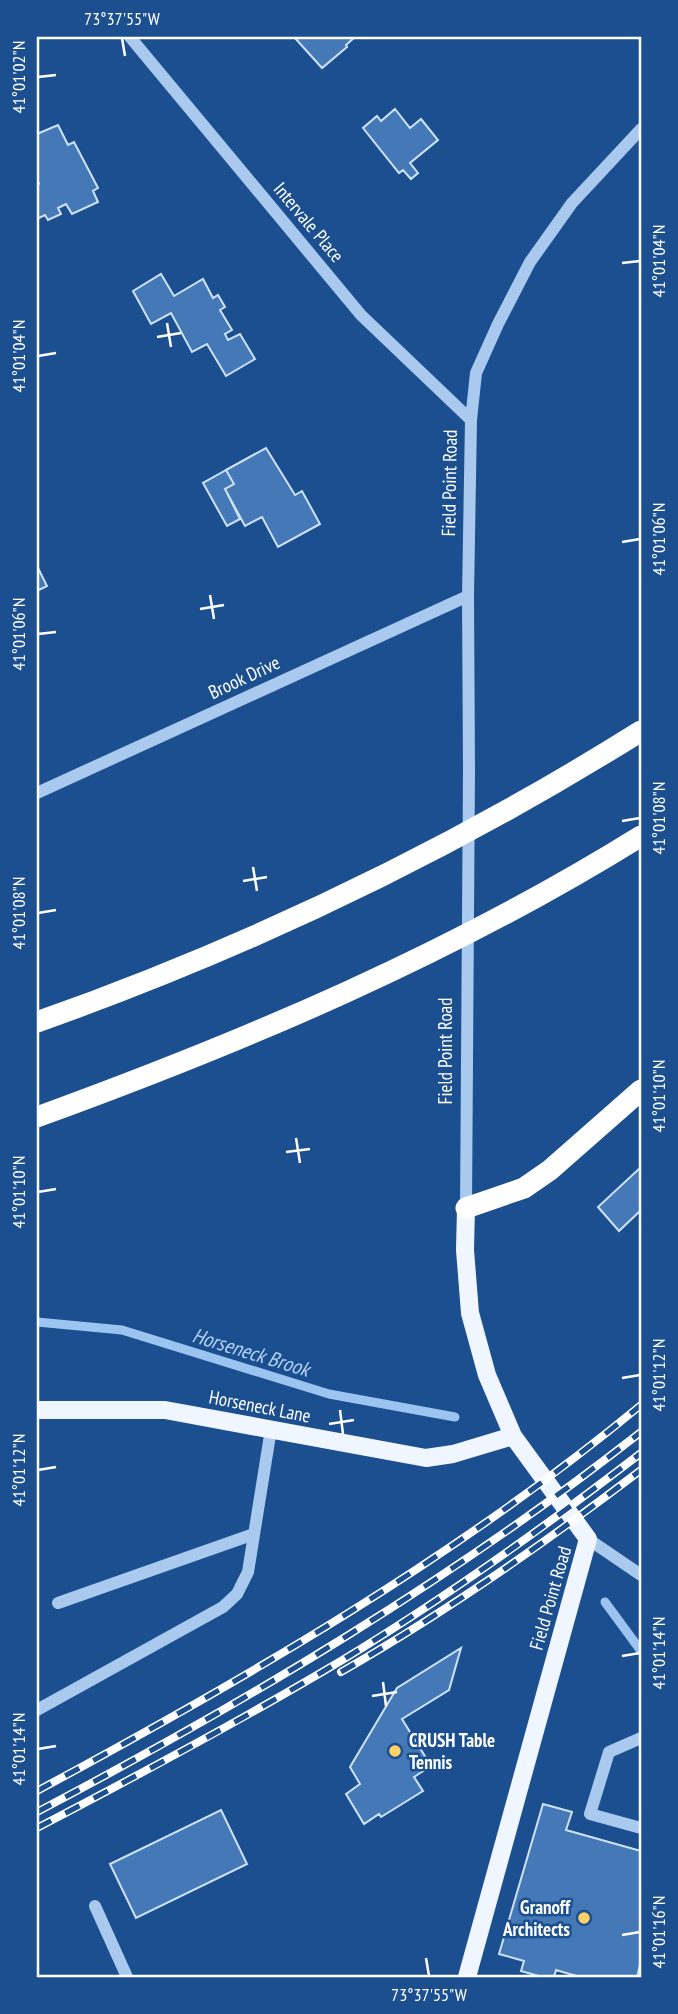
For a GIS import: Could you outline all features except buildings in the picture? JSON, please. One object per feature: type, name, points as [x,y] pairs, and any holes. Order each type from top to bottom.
[{"type":"highway","points":[[37,1021],[202,959],[303,915],[430,853],[641,732]]},
{"type":"highway","points":[[37,1116],[236,1041],[336,999],[429,955],[641,836]]},
{"type":"highway","points":[[466,1208],[524,1188],[551,1170],[641,1090]]},
{"type":"main road","name":"Field Point Road","points":[[466,1208],[470,1313],[487,1375],[513,1436],[589,1539],[467,1977]]},
{"type":"main road","name":"Horseneck Lane","points":[[37,1409],[164,1410],[426,1458],[453,1454],[513,1436]]},
{"type":"street","name":"Intervale Place","points":[[130,37],[361,315],[471,420]]},
{"type":"street","name":"Field Point Road","points":[[466,1208],[468,596],[471,420],[476,373],[530,262],[572,203],[641,129]]},
{"type":"street","name":"Brook Drive","points":[[37,793],[468,596]]},
{"type":"street","points":[[37,1710],[223,1607],[237,1594],[248,1572],[271,1429]]},
{"type":"street","points":[[58,1604],[254,1534]]},
{"type":"street","points":[[589,1539],[641,1576]]},
{"type":"street","points":[[641,1738],[609,1752],[590,1814],[641,1828]]},
{"type":"street","points":[[95,1906],[127,1977]]},
{"type":"waterway","name":"Horseneck Brook","points":[[37,1322],[122,1330],[329,1394],[455,1417]]},
{"type":"waterway","name":"Horseneck Brook","points":[[605,1602],[641,1651]]},
{"type":"railway","points":[[37,1791],[194,1704],[349,1613],[499,1514],[641,1405]]},
{"type":"railway","points":[[37,1812],[194,1726],[348,1636],[497,1538],[641,1432]]},
{"type":"railway","points":[[37,1828],[213,1734],[401,1624],[482,1569],[641,1453]]},
{"type":"railway","points":[[341,1672],[494,1576],[641,1470]]},
{"type":"place","name":"CRUSH Table Tennis","points":[[395,1751]]},
{"type":"place","name":"Granoff Architects","points":[[584,1918]]}]
